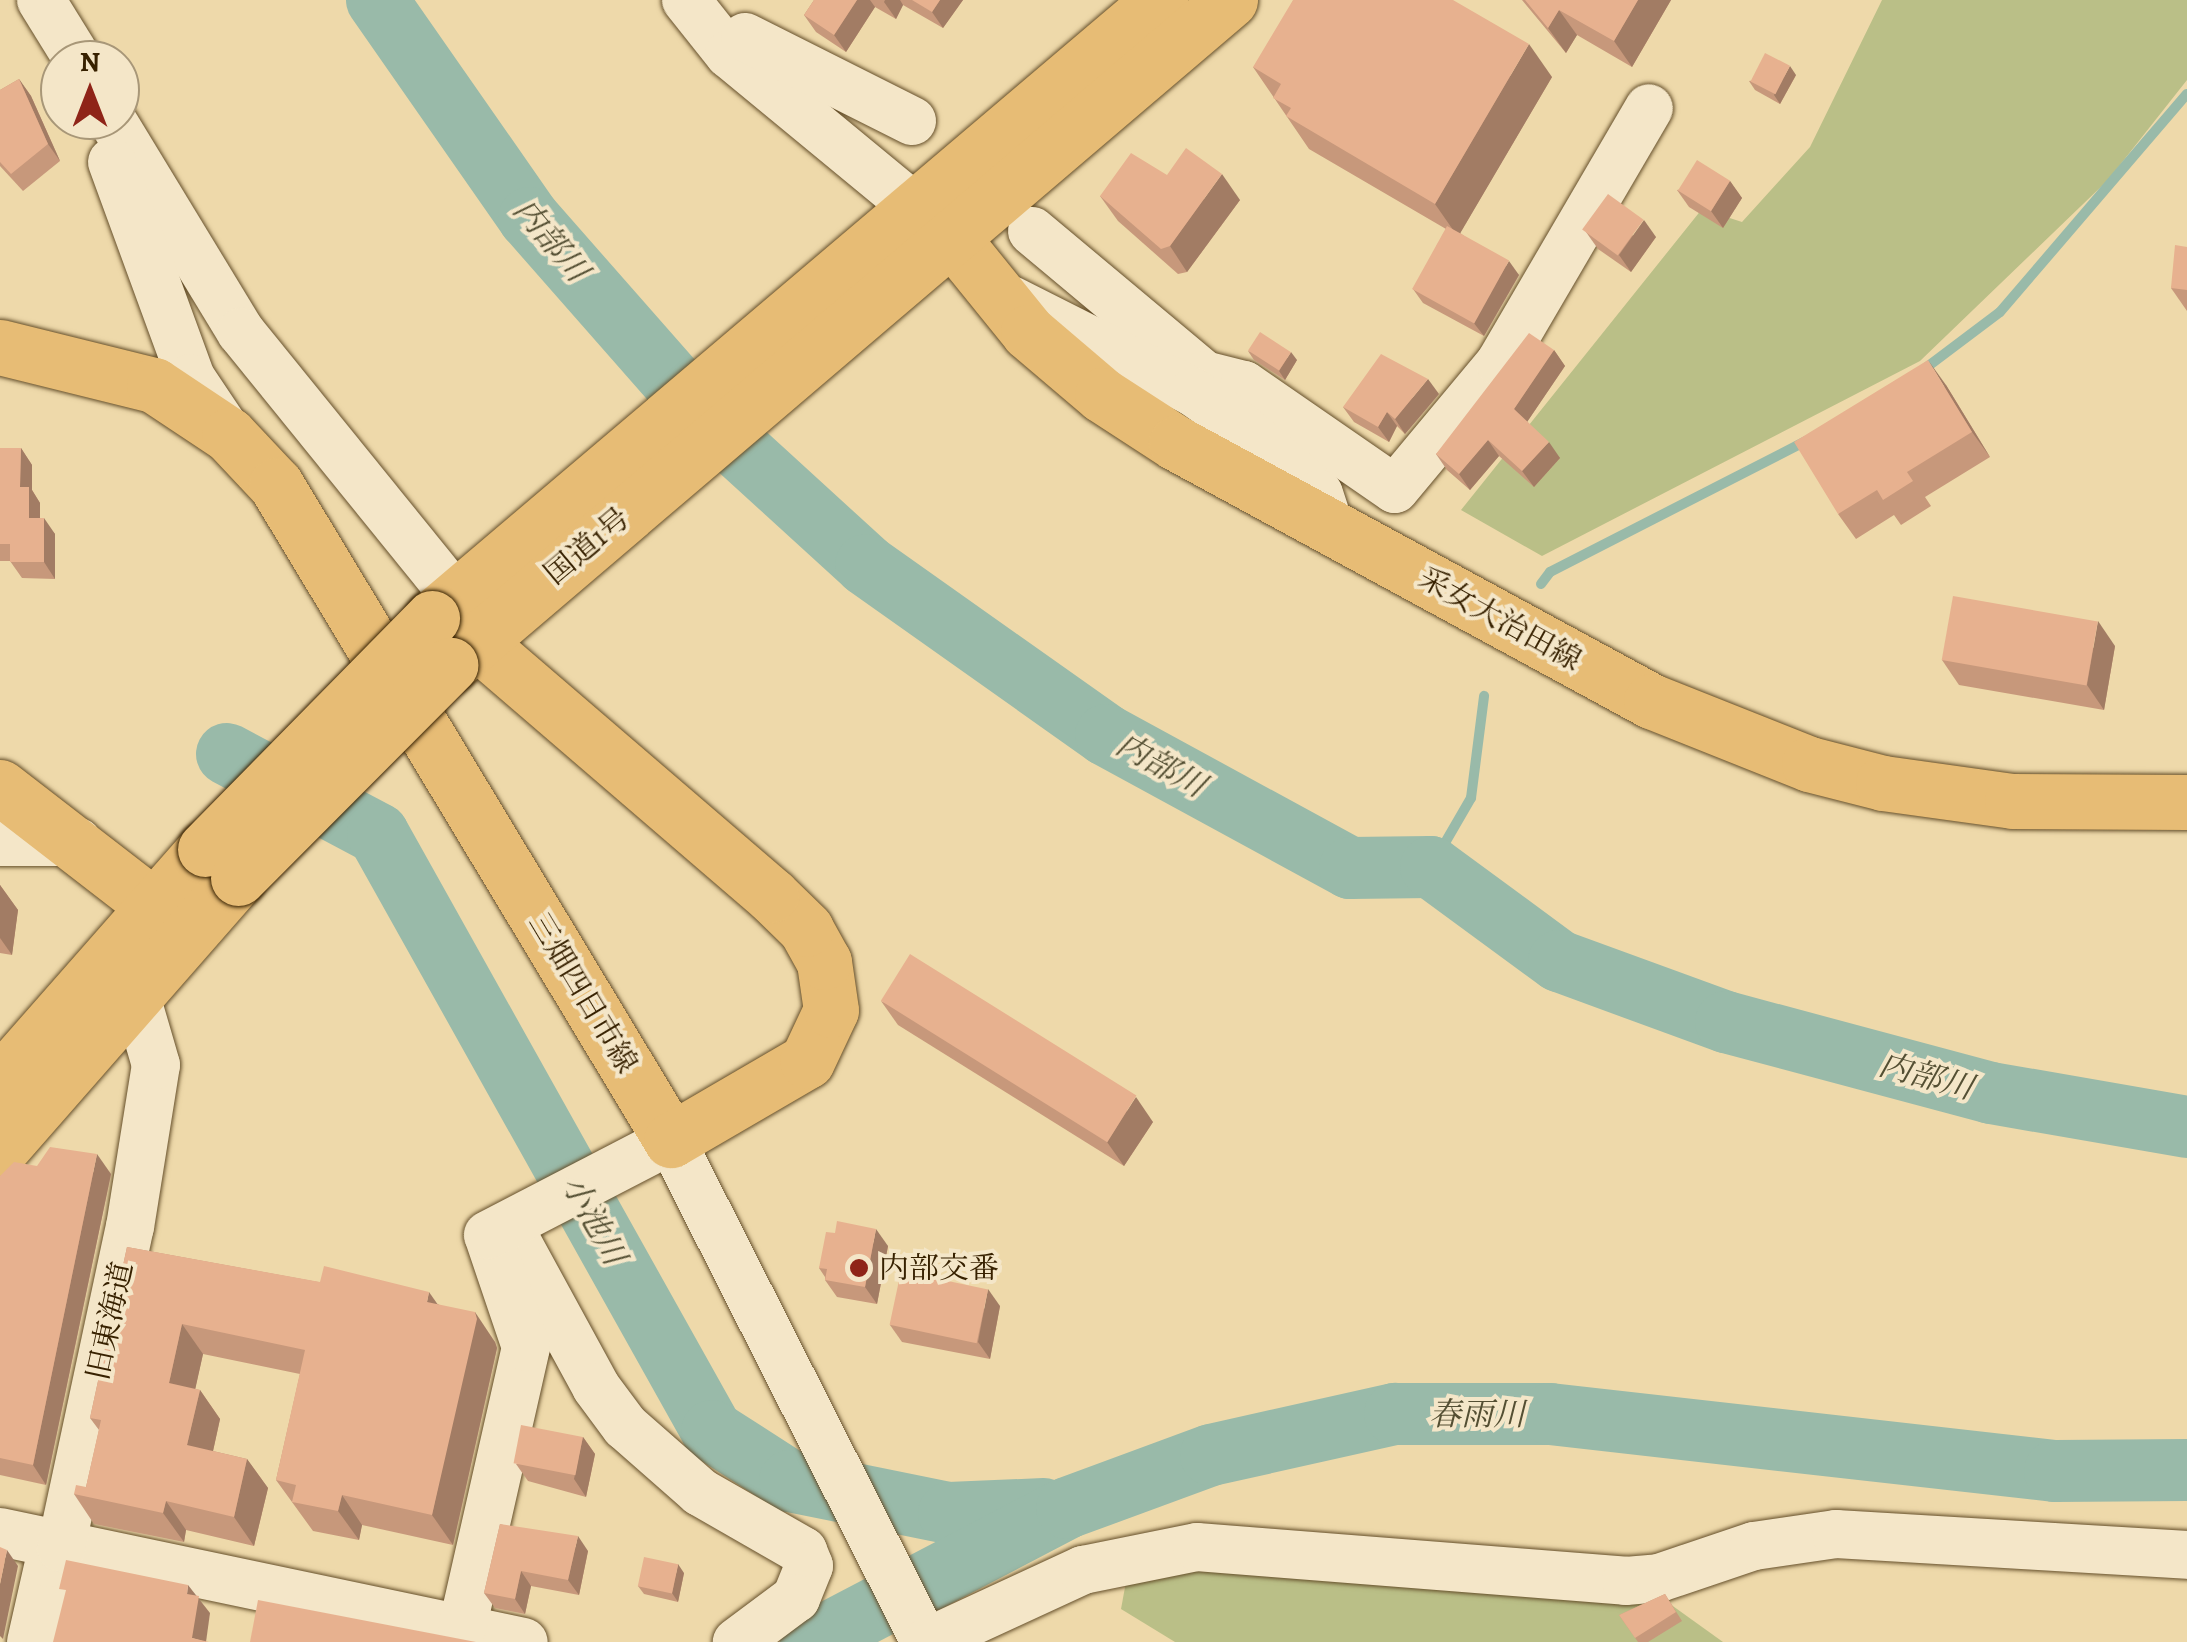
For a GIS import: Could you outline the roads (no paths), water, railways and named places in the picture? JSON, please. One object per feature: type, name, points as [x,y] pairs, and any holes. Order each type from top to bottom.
[{"type":"main road","name":"国道1号","points":[[913,239],[1160,0]]},
{"type":"main road","name":"国道1号","points":[[0,1150],[136,996],[221,864],[471,614],[913,239],[1230,0]]},
{"type":"main road","name":"采女大治田線","points":[[913,239],[998,293],[1028,332],[1102,395],[1330,527],[1651,701],[1809,764],[1954,796],[2187,802]]},
{"type":"main road","name":"三畑四日市線","points":[[0,347],[154,385],[229,435],[276,485],[652,1151]]},
{"type":"main road","points":[[471,614],[806,929],[824,962],[831,1010],[808,1061],[652,1151]]},
{"type":"main road","points":[[0,787],[78,842],[154,906]]},
{"type":"main road","name":"国道1号","points":[[0,1082],[154,906],[221,864]]},
{"type":"street","points":[[41,0],[66,40]]},
{"type":"street","points":[[686,0],[732,31],[912,121]]},
{"type":"street","points":[[732,31],[913,239]]},
{"type":"street","points":[[998,293],[1199,383],[1244,385],[1395,489],[1500,363],[1649,108]]},
{"type":"street","points":[[107,140],[166,317],[191,378],[229,435]]},
{"type":"street","points":[[124,140],[241,332],[471,614]]},
{"type":"street","points":[[1032,230],[1320,494],[1330,527]]},
{"type":"street","points":[[0,842],[78,842]]},
{"type":"street","name":"旧東海道","points":[[31,1642],[49,1564],[60,1548],[130,1227],[156,1065],[136,996]]},
{"type":"street","points":[[462,1629],[526,1347],[488,1236],[652,1151],[797,1394],[922,1634],[1083,1570],[1196,1547],[1626,1580],[1659,1578],[1754,1546],[1836,1534],[2187,1555]]},
{"type":"street","points":[[511,1225],[587,1372],[625,1426],[688,1483],[803,1552],[809,1566],[796,1598],[737,1642]]},
{"type":"street","points":[[0,1532],[60,1548],[524,1642]]},
{"type":"waterway","name":"内部川","points":[[377,0],[529,218],[702,415],[866,565],[1106,735],[1350,868],[1431,867],[1559,961],[1726,1022],[1991,1093],[2187,1127]]},
{"type":"waterway","points":[[1923,370],[2000,312],[2187,94]]},
{"type":"waterway","points":[[1541,584],[1550,572],[1806,441]]},
{"type":"waterway","points":[[1431,867],[1471,798],[1484,696]]},
{"type":"waterway","name":"小池川","points":[[227,754],[378,834],[712,1431],[790,1481],[949,1513],[1044,1509]]},
{"type":"waterway","name":"春雨川","points":[[811,1642],[1067,1508],[1211,1455],[1395,1414],[1550,1414],[2055,1471],[2187,1470]]},
{"type":"place","name":"内部交番","points":[[859,1268]]}]
